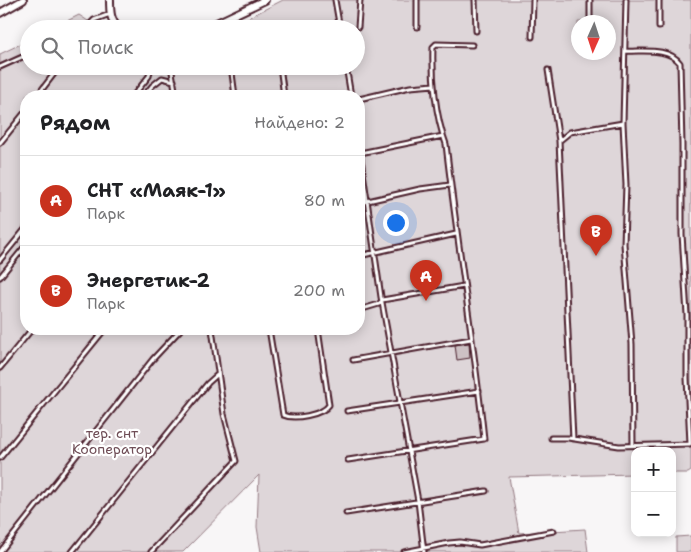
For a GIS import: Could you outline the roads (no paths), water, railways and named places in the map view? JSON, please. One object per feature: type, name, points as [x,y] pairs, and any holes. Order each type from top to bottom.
[{"type":"street","points":[[0,13],[23,0]]},
{"type":"street","points":[[110,0],[112,20]]},
{"type":"street","points":[[223,20],[265,0]]},
{"type":"lane","points":[[335,0],[338,20]]},
{"type":"lane","points":[[359,20],[360,0]]},
{"type":"lane","points":[[417,0],[417,27]]},
{"type":"lane","points":[[475,0],[476,31]]},
{"type":"lane","points":[[532,37],[533,0]]},
{"type":"lane","points":[[590,0],[590,15]]},
{"type":"lane","points":[[626,0],[623,123],[626,185],[624,244],[632,344],[633,446]]},
{"type":"lane","points":[[659,0],[659,27]]},
{"type":"lane","points":[[94,20],[110,14]]},
{"type":"lane","points":[[348,460],[484,439],[456,234],[446,144],[434,85],[433,47],[436,44],[472,45]]},
{"type":"lane","points":[[551,438],[633,446],[690,444],[687,315],[682,234],[680,62],[676,57],[666,52],[626,51]]},
{"type":"lane","points":[[0,67],[20,58]]},
{"type":"lane","points":[[548,70],[559,141],[573,439]]},
{"type":"lane","points":[[42,90],[53,75]]},
{"type":"lane","points":[[138,90],[149,75]]},
{"type":"lane","points":[[173,75],[175,90]]},
{"type":"lane","points":[[232,75],[234,90]]},
{"type":"lane","points":[[281,75],[283,90]]},
{"type":"lane","points":[[348,75],[350,90]]},
{"type":"lane","points":[[149,90],[162,78],[174,81]]},
{"type":"lane","points":[[365,98],[434,85]]},
{"type":"lane","points":[[0,143],[20,118]]},
{"type":"lane","points":[[559,141],[570,132],[623,123]]},
{"type":"lane","points":[[365,152],[443,136]]},
{"type":"lane","points":[[367,201],[420,189],[450,185]]},
{"type":"lane","points":[[365,189],[399,402],[418,501],[424,550]]},
{"type":"lane","points":[[365,254],[456,234]]},
{"type":"lane","points":[[0,260],[20,235]]},
{"type":"lane","points":[[0,277],[20,252]]},
{"type":"lane","points":[[365,308],[379,304],[382,300],[464,286]]},
{"type":"lane","points":[[0,368],[27,335]]},
{"type":"lane","points":[[0,458],[101,335]]},
{"type":"lane","points":[[0,552],[153,359],[175,335]]},
{"type":"lane","points":[[151,552],[236,461],[224,414],[213,335]]},
{"type":"lane","points":[[270,335],[282,415],[295,418],[318,412],[329,405],[319,335]]},
{"type":"lane","points":[[353,360],[471,339]]},
{"type":"lane","points":[[72,552],[208,383],[218,374]]},
{"type":"lane","points":[[347,411],[479,392]]},
{"type":"lane","points":[[346,513],[486,491]]},
{"type":"lane","points":[[404,552],[424,550],[460,542],[480,545],[554,531]]},
{"type":"place","name":"Энергетик-2","points":[[596,256]]},
{"type":"place","name":"СНТ «Маяк-1»","points":[[426,301]]},
{"type":"park label","name":"тер. снт Кооператор","points":[[112,442]]}]
